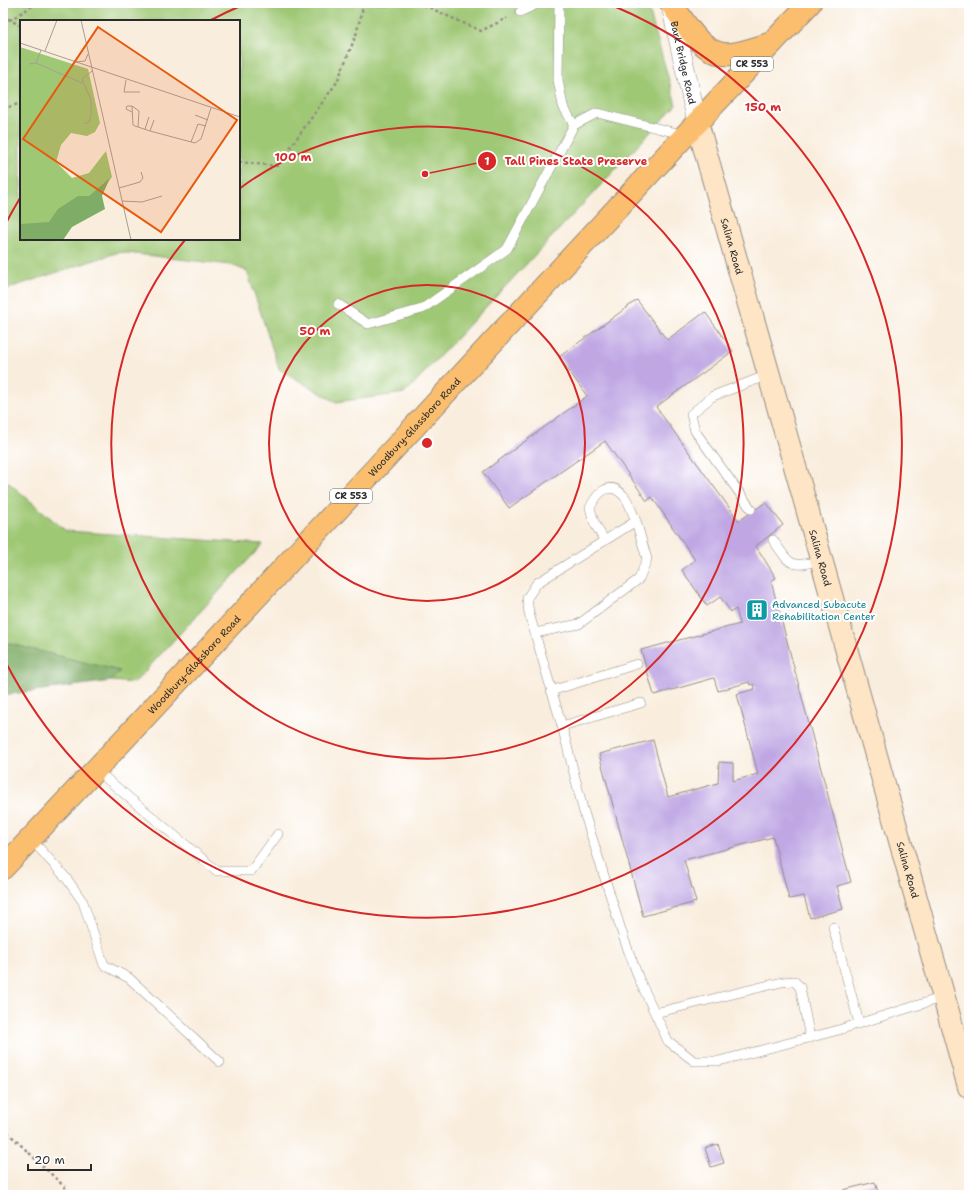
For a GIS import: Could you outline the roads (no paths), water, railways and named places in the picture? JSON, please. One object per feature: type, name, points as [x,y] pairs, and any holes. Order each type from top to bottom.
[{"type":"main road","points":[[671,3],[702,43],[718,54],[733,54],[772,43]]},
{"type":"main road","name":"Woodbury-Glassboro Road","points":[[3,868],[96,770],[690,129],[810,3]]},
{"type":"street","name":"Bark Bridge Road","points":[[671,3],[690,129]]},
{"type":"street","name":"Salina Road","points":[[690,129],[768,375],[969,1087]]},
{"type":"lane","points":[[520,12],[539,3]]},
{"type":"lane","points":[[559,3],[558,80],[562,106],[574,125]]},
{"type":"lane","points":[[338,304],[368,324],[422,310],[507,249],[574,125],[597,112],[690,129]]},
{"type":"lane","points":[[751,509],[695,431],[691,414],[713,396],[768,375]]},
{"type":"lane","points":[[535,633],[579,624],[639,579],[647,559],[636,520],[624,495],[616,490],[608,488],[596,495],[590,508],[594,522],[604,540]]},
{"type":"lane","points":[[636,520],[537,583],[527,598],[529,614],[562,726],[584,809],[624,939],[639,979],[668,1041],[694,1061],[719,1061],[810,1038],[944,997]]},
{"type":"lane","points":[[773,540],[791,563],[798,566],[821,560]]},
{"type":"lane","points":[[551,691],[636,664]]},
{"type":"lane","points":[[562,726],[641,702]]},
{"type":"lane","points":[[96,770],[217,871],[251,871],[278,834]]},
{"type":"lane","points":[[31,839],[67,879],[83,902],[104,966],[129,978],[220,1062]]},
{"type":"lane","points":[[833,927],[859,1023]]},
{"type":"lane","points":[[655,1013],[782,982],[794,981],[800,987],[810,1038]]},
{"type":"place","name":"Tall Pines State Preserve","points":[[425,174]]},
{"type":"place","name":"Advanced Subacute Rehabilitation Center","points":[[757,610]]}]
